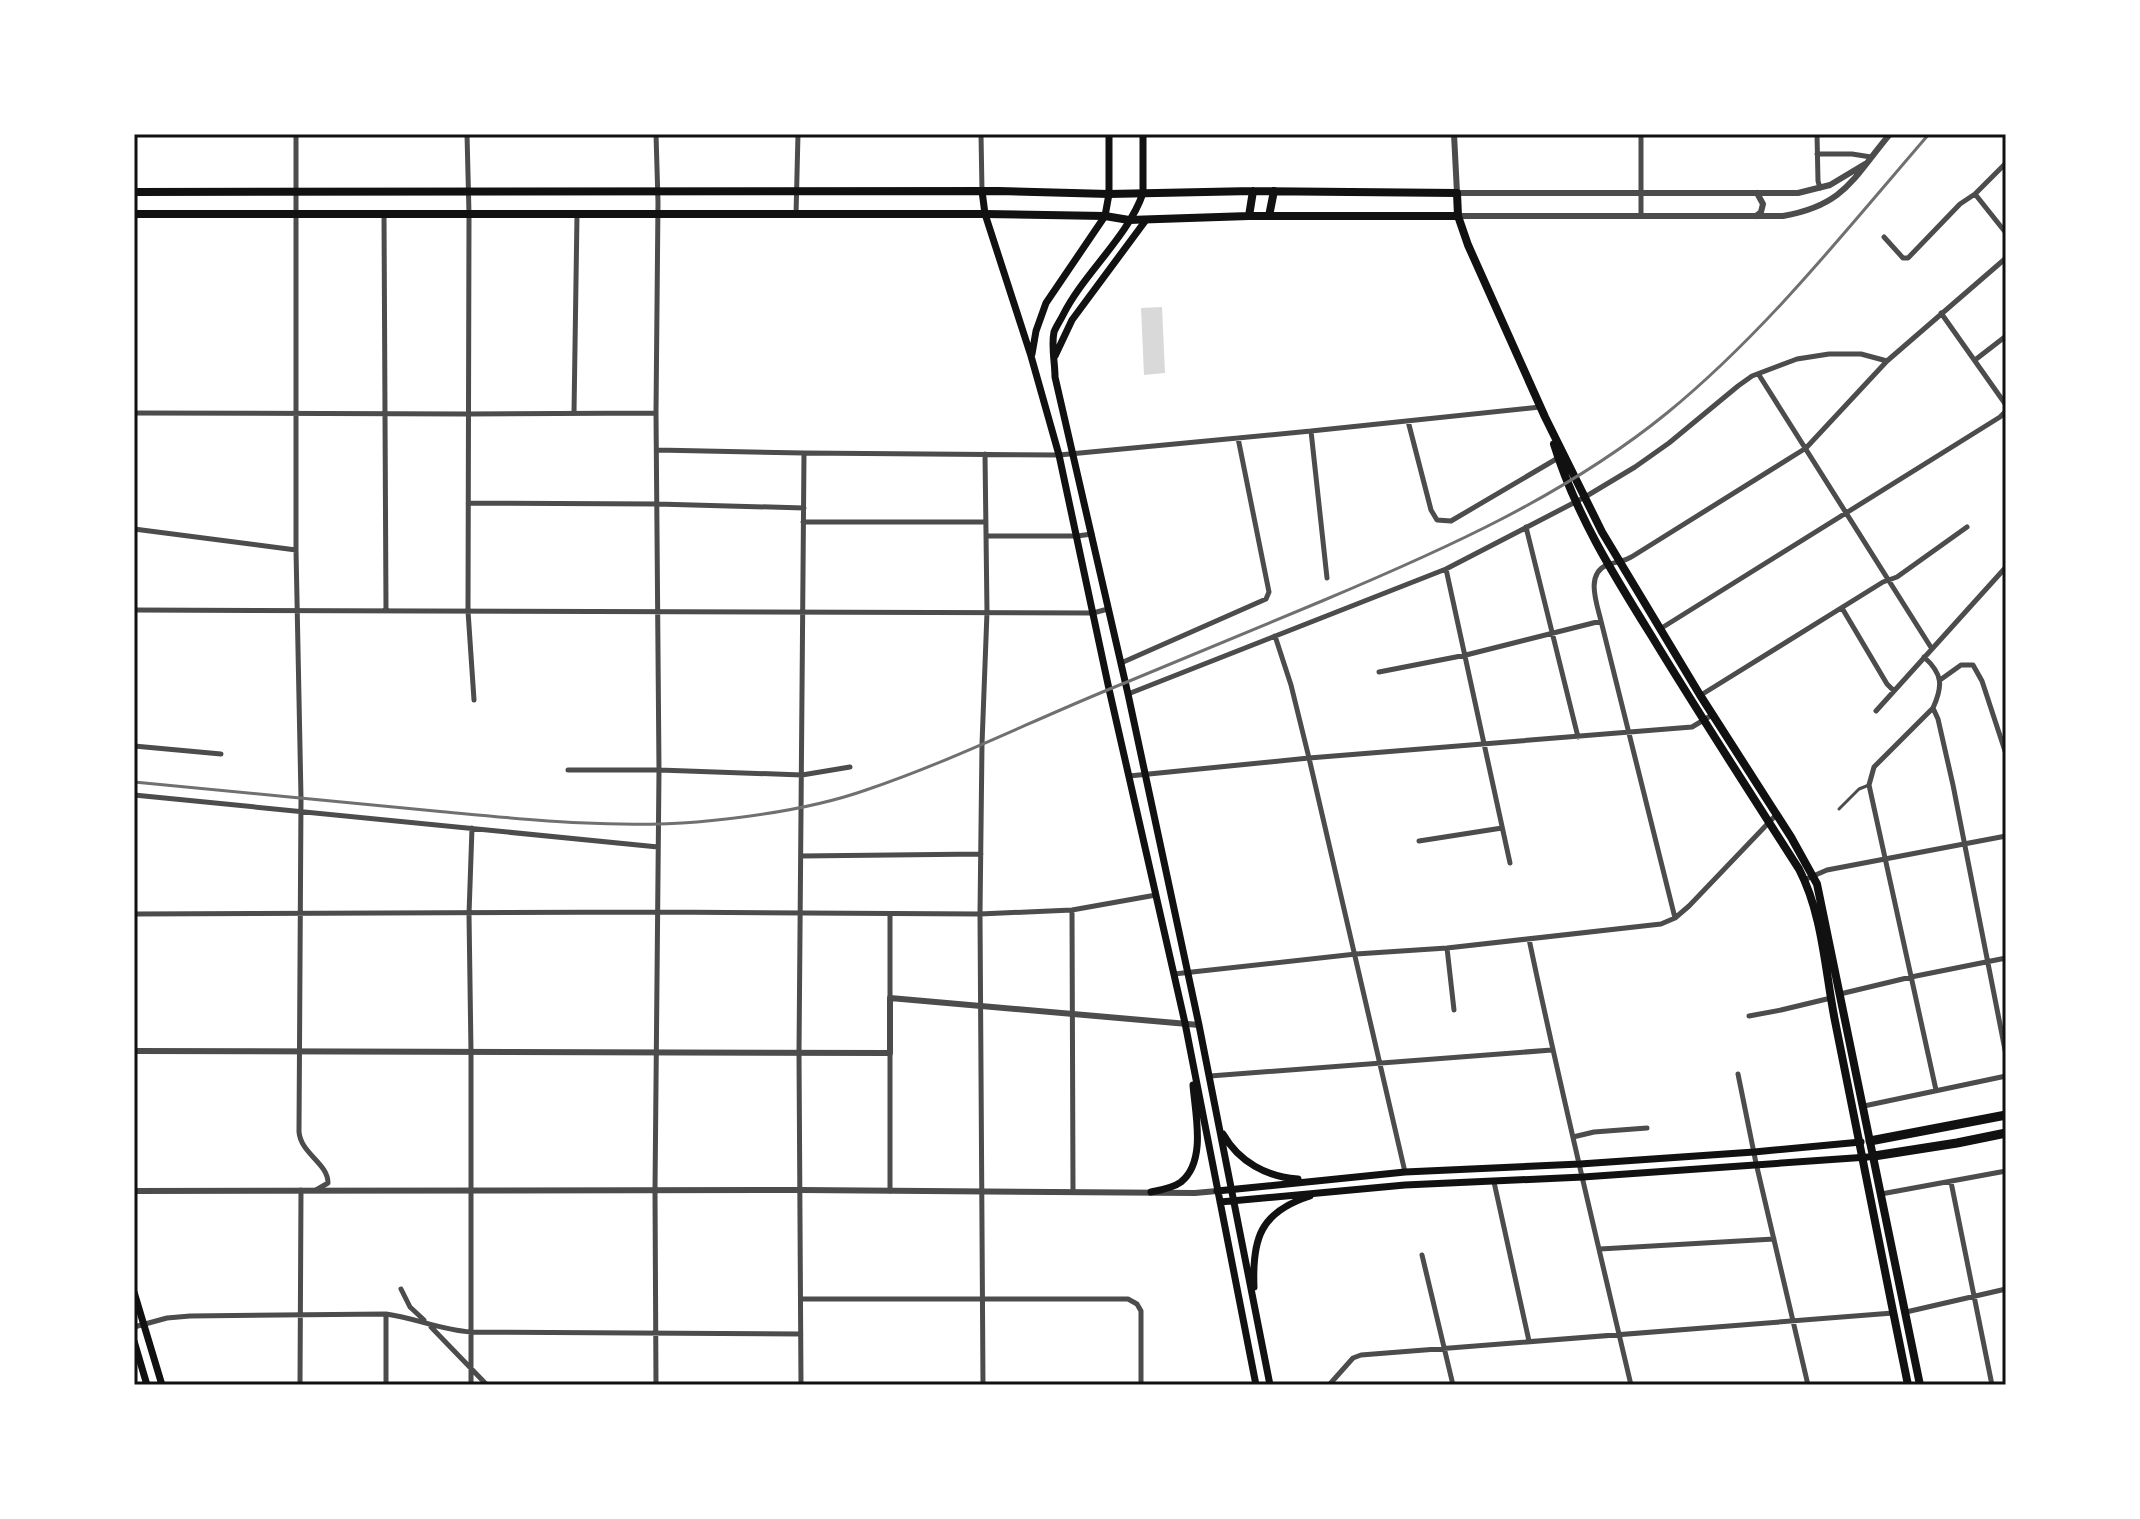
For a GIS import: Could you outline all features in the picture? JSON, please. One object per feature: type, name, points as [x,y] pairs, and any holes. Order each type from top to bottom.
[{"type":"highway","points":[[1865,1141],[2006,1115]]},
{"type":"highway","points":[[1868,1156],[2006,1133]]},
{"type":"main road","points":[[1031,356],[1046,303],[1105,216],[1109,194],[1109,134]]},
{"type":"main road","points":[[1143,134],[1143,193],[1129,220],[1070,301],[1055,332],[1056,385],[1128,694],[1210,1076],[1270,1385]]},
{"type":"main road","points":[[982,191],[985,214],[1059,455],[1185,1023],[1256,1385]]},
{"type":"main road","points":[[1249,216],[1253,191]]},
{"type":"main road","points":[[1269,216],[1274,191]]},
{"type":"main road","points":[[134,192],[1457,193],[1458,216],[1468,245],[1541,407],[1575,502],[1608,565],[1804,880],[1814,907],[1831,998],[1865,1141],[1908,1385]]},
{"type":"main road","points":[[134,214],[985,214],[1105,216],[1129,220],[1249,216],[1458,216]]},
{"type":"main road","points":[[1054,358],[1072,320],[1146,220]]},
{"type":"main road","points":[[1545,417],[1620,563],[1813,875],[1824,909],[1863,1106],[1865,1141]]},
{"type":"main road","points":[[1151,1192],[1179,1183],[1189,1173],[1195,1160],[1191,1054]]},
{"type":"main road","points":[[1219,1124],[1233,1148],[1259,1169],[1284,1178],[1328,1180]]},
{"type":"main road","points":[[1217,1191],[1405,1172],[1580,1164],[1865,1141]]},
{"type":"main road","points":[[1220,1202],[1430,1183],[1583,1177],[1868,1156]]},
{"type":"main road","points":[[1868,1156],[1880,1194],[1920,1385]]},
{"type":"main road","points":[[1256,1314],[1254,1272],[1261,1230],[1283,1208],[1327,1191]]},
{"type":"main road","points":[[134,1292],[162,1385]]},
{"type":"main road","points":[[134,1341],[147,1385]]},
{"type":"street","points":[[296,134],[300,1139],[327,1175],[326,1185],[315,1190]]},
{"type":"street","points":[[467,134],[468,611],[474,700]]},
{"type":"street","points":[[656,134],[659,770],[656,1385]]},
{"type":"street","points":[[796,215],[798,134]]},
{"type":"street","points":[[981,134],[982,191]]},
{"type":"street","points":[[1454,134],[1457,193],[1798,193],[1841,180],[1865,164]]},
{"type":"street","points":[[1641,134],[1641,215]]},
{"type":"street","points":[[1817,134],[1820,188]]},
{"type":"street","points":[[1458,216],[1783,216],[1825,204],[1854,181],[1890,134]]},
{"type":"street","points":[[1817,154],[1871,157]]},
{"type":"street","points":[[1884,237],[1903,258],[1908,258],[1960,204],[1975,194],[2006,163]]},
{"type":"street","points":[[1756,216],[1763,204],[1757,193]]},
{"type":"street","points":[[1975,194],[2006,233]]},
{"type":"street","points":[[384,213],[386,611]]},
{"type":"street","points":[[574,413],[577,215]]},
{"type":"street","points":[[1675,918],[1601,621],[1595,578],[1608,565],[1620,563],[1806,448],[1887,361],[2006,258]]},
{"type":"street","points":[[1941,313],[2006,405]]},
{"type":"street","points":[[1975,360],[2006,336]]},
{"type":"street","points":[[1128,694],[1446,569],[1585,497],[1645,461],[1746,379],[1797,359],[1829,354],[1861,354],[1887,361]]},
{"type":"street","points":[[1759,375],[1932,649]]},
{"type":"street","points":[[657,450],[1059,455],[1541,407]]},
{"type":"street","points":[[1660,629],[2006,411]]},
{"type":"street","points":[[134,413],[656,413]]},
{"type":"street","points":[[1408,421],[1431,510],[1437,520],[1443,522],[1451,521],[1558,458]]},
{"type":"street","points":[[1311,431],[1327,578]]},
{"type":"street","points":[[1121,664],[1266,599],[1269,592],[1238,438]]},
{"type":"street","points":[[801,1385],[799,1053],[804,453]]},
{"type":"street","points":[[983,1385],[980,914],[987,612],[985,454]]},
{"type":"street","points":[[468,503],[804,508]]},
{"type":"street","points":[[803,522],[986,522]]},
{"type":"street","points":[[1526,527],[1578,737]]},
{"type":"street","points":[[1700,695],[1897,577],[1967,527]]},
{"type":"street","points":[[134,529],[296,550]]},
{"type":"street","points":[[986,536],[1092,534]]},
{"type":"street","points":[[1876,711],[2006,567]]},
{"type":"street","points":[[1446,569],[1510,863]]},
{"type":"street","points":[[1842,608],[1894,691]]},
{"type":"street","points":[[134,610],[1093,613],[1108,609]]},
{"type":"street","points":[[1379,672],[1466,655],[1601,621]]},
{"type":"street","points":[[1275,636],[1309,758],[1405,1172]]},
{"type":"street","points":[[1924,657],[1936,668],[1940,680],[1933,708],[1874,767],[1869,785],[1936,1090]]},
{"type":"street","points":[[1940,680],[1961,665],[1973,665],[1982,681],[1994,721],[2003,732],[2006,754]]},
{"type":"street","points":[[1933,708],[1965,844],[2006,1055]]},
{"type":"street","points":[[1129,776],[1692,727],[1712,715]]},
{"type":"street","points":[[134,746],[221,754]]},
{"type":"street","points":[[568,770],[802,775],[850,767]]},
{"type":"street","points":[[134,795],[658,847]]},
{"type":"street","points":[[1174,974],[1661,924],[1675,918],[1689,906],[1776,815]]},
{"type":"street","points":[[471,1385],[469,914],[472,828]]},
{"type":"street","points":[[1419,841],[1502,828]]},
{"type":"street","points":[[1804,880],[1827,870],[2006,836]]},
{"type":"street","points":[[801,856],[981,854]]},
{"type":"street","points":[[134,914],[980,914],[1072,910],[1156,895]]},
{"type":"street","points":[[1072,910],[1073,1191]]},
{"type":"street","points":[[890,914],[890,1191]]},
{"type":"street","points":[[1529,939],[1631,1385]]},
{"type":"street","points":[[1447,948],[1454,1010]]},
{"type":"street","points":[[1840,994],[2006,958]]},
{"type":"street","points":[[890,998],[1199,1025]]},
{"type":"street","points":[[1749,1016],[1831,998]]},
{"type":"street","points":[[1210,1076],[1552,1050]]},
{"type":"street","points":[[134,1051],[890,1053]]},
{"type":"street","points":[[1738,1074],[1808,1385]]},
{"type":"street","points":[[1863,1106],[2006,1076]]},
{"type":"street","points":[[1573,1137],[1594,1132],[1647,1128]]},
{"type":"street","points":[[1880,1194],[2006,1171]]},
{"type":"street","points":[[1494,1182],[1529,1341]]},
{"type":"street","points":[[1951,1182],[1992,1385]]},
{"type":"street","points":[[300,1385],[301,1190]]},
{"type":"street","points":[[134,1191],[1217,1191]]},
{"type":"street","points":[[1600,1249],[1774,1239]]},
{"type":"street","points":[[1422,1255],[1453,1385]]},
{"type":"street","points":[[401,1289],[410,1307],[487,1385]]},
{"type":"street","points":[[1904,1312],[2006,1289]]},
{"type":"street","points":[[801,1299],[1128,1299],[1137,1304],[1141,1311],[1141,1385]]},
{"type":"street","points":[[1329,1385],[1353,1358],[1361,1355],[1893,1313]]},
{"type":"street","points":[[386,1314],[386,1385]]},
{"type":"street","points":[[134,1327],[167,1318],[190,1316],[386,1314],[403,1316],[441,1329],[471,1332],[801,1334]]},
{"type":"lane","points":[[1839,809],[1859,789],[1869,785]]},
{"type":"shaded area","points":[[1162,307],[1165,373],[1144,375],[1141,308]]},
{"type":"railway","points":[[134,782],[500,817],[664,824],[782,811],[846,797],[899,778],[1413,562],[1502,519],[1587,470],[1667,413],[1738,349],[1804,279],[1929,134]]}]
